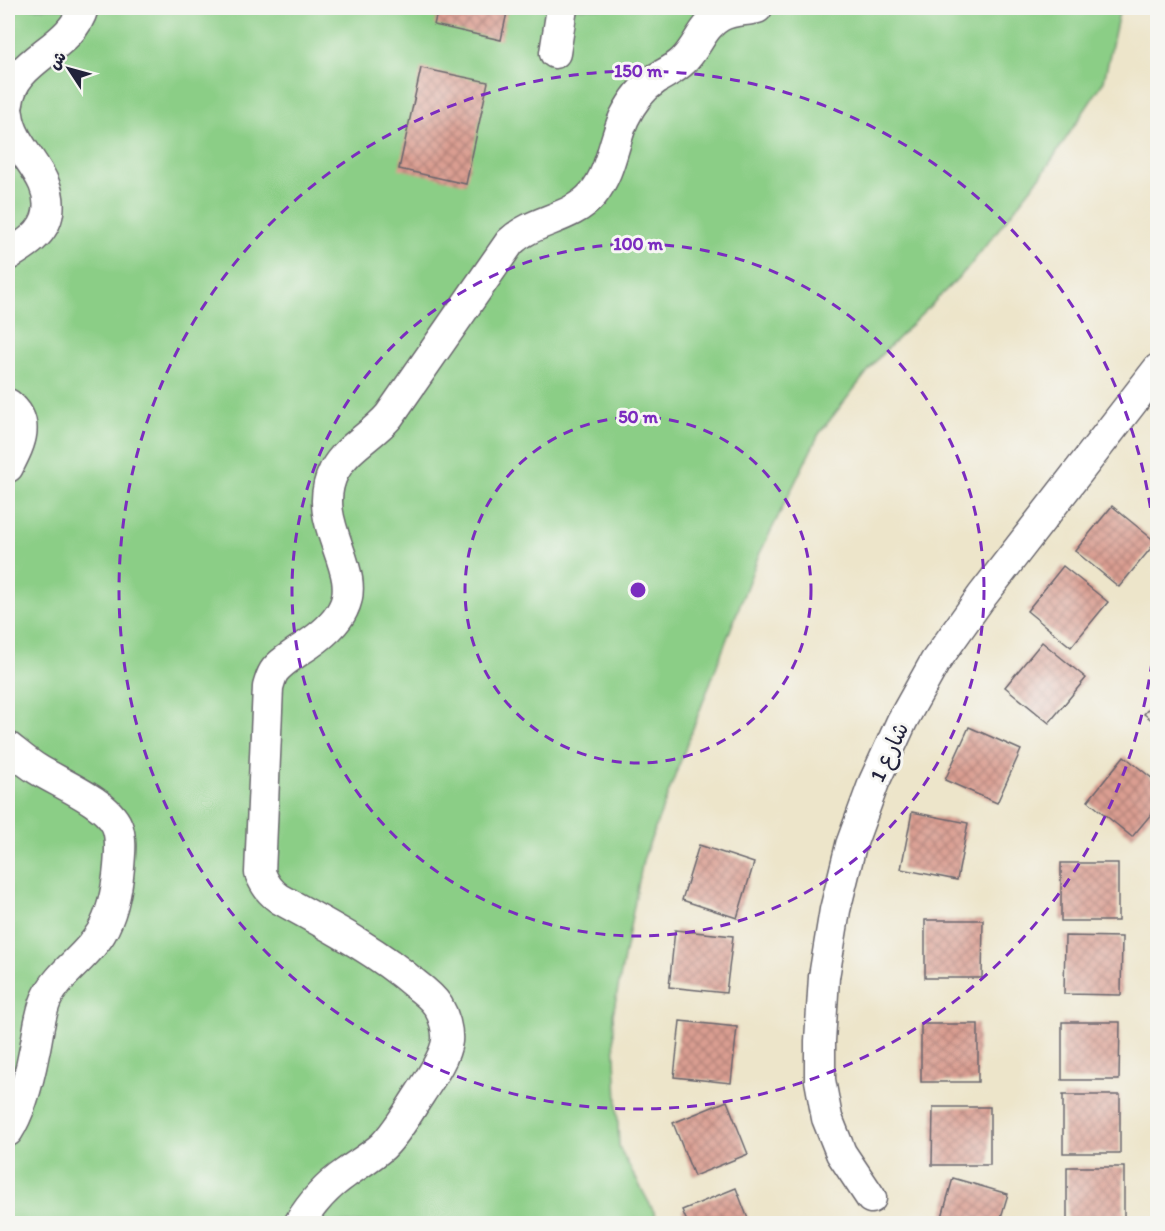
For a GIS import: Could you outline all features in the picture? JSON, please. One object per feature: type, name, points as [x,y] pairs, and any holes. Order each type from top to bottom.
[{"type":"street","points":[[8,103],[9,93],[16,80],[31,63],[66,36],[76,24],[83,8]]},
{"type":"street","points":[[555,52],[562,8]]},
{"type":"street","points":[[299,1224],[325,1191],[383,1146],[398,1128],[436,1068],[447,1041],[445,1022],[437,1005],[424,991],[378,954],[280,899],[264,884],[260,873],[268,687],[271,676],[285,661],[322,634],[338,618],[348,597],[346,574],[327,514],[328,487],[340,462],[349,451],[371,435],[388,416],[510,242],[524,231],[580,206],[592,195],[605,174],[624,119],[642,90],[681,63],[690,54],[705,30],[720,16],[733,11],[757,8]]},
{"type":"street","points":[[8,114],[9,124],[16,139],[46,188],[49,203],[47,218],[40,231],[29,242],[8,255]]},
{"type":"street","name":"شارع 1","points":[[871,1198],[841,1153],[827,1118],[820,1080],[824,977],[835,910],[851,845],[879,771],[902,721],[935,662],[982,596],[1158,369]]},
{"type":"street","points":[[8,404],[20,417],[22,430],[20,442],[8,467]]},
{"type":"street","points":[[8,747],[34,768],[101,806],[111,815],[120,839],[117,882],[109,918],[90,948],[57,983],[47,999],[24,1092],[14,1122],[8,1131]]},
{"type":"green space","points":[[8,8],[1120,8],[1104,81],[1043,173],[968,268],[879,357],[819,434],[758,557],[643,860],[613,1014],[619,1147],[660,1223],[8,1223]]},
{"type":"building","points":[[438,8],[508,8],[501,40],[434,25]]},
{"type":"building","points":[[421,68],[488,82],[466,184],[399,169]]},
{"type":"building","points":[[1112,506],[1156,542],[1119,587],[1075,551]]},
{"type":"building","points":[[1063,566],[1108,602],[1071,647],[1027,611]]},
{"type":"building","points":[[1042,642],[1086,678],[1049,723],[1005,687]]},
{"type":"building","points":[[1158,698],[1158,725],[1144,714]]},
{"type":"building","points":[[969,727],[1021,750],[997,803],[945,780]]},
{"type":"building","points":[[1124,756],[1158,783],[1158,806],[1132,837],[1088,801]]},
{"type":"building","points":[[912,812],[968,823],[957,880],[901,869]]},
{"type":"building","points":[[699,845],[754,863],[737,918],[682,900]]},
{"type":"building","points":[[1061,863],[1118,863],[1118,921],[1061,921]]},
{"type":"building","points":[[925,920],[983,920],[982,978],[925,978]]},
{"type":"building","points":[[675,930],[733,936],[726,993],[669,987]]},
{"type":"building","points":[[1065,936],[1122,937],[1121,995],[1064,994]]},
{"type":"building","points":[[680,1021],[737,1027],[731,1083],[674,1077]]},
{"type":"building","points":[[1062,1022],[1120,1022],[1119,1080],[1062,1080]]},
{"type":"building","points":[[921,1024],[978,1024],[978,1082],[921,1082]]},
{"type":"building","points":[[1063,1095],[1120,1095],[1120,1153],[1063,1153]]},
{"type":"building","points":[[727,1101],[748,1154],[694,1176],[673,1123]]},
{"type":"building","points":[[933,1107],[990,1107],[990,1165],[932,1165]]},
{"type":"building","points":[[1067,1167],[1124,1167],[1124,1224],[1067,1224]]},
{"type":"building","points":[[953,1178],[1008,1194],[999,1224],[940,1224]]},
{"type":"building","points":[[736,1188],[750,1224],[688,1224],[682,1210]]}]
